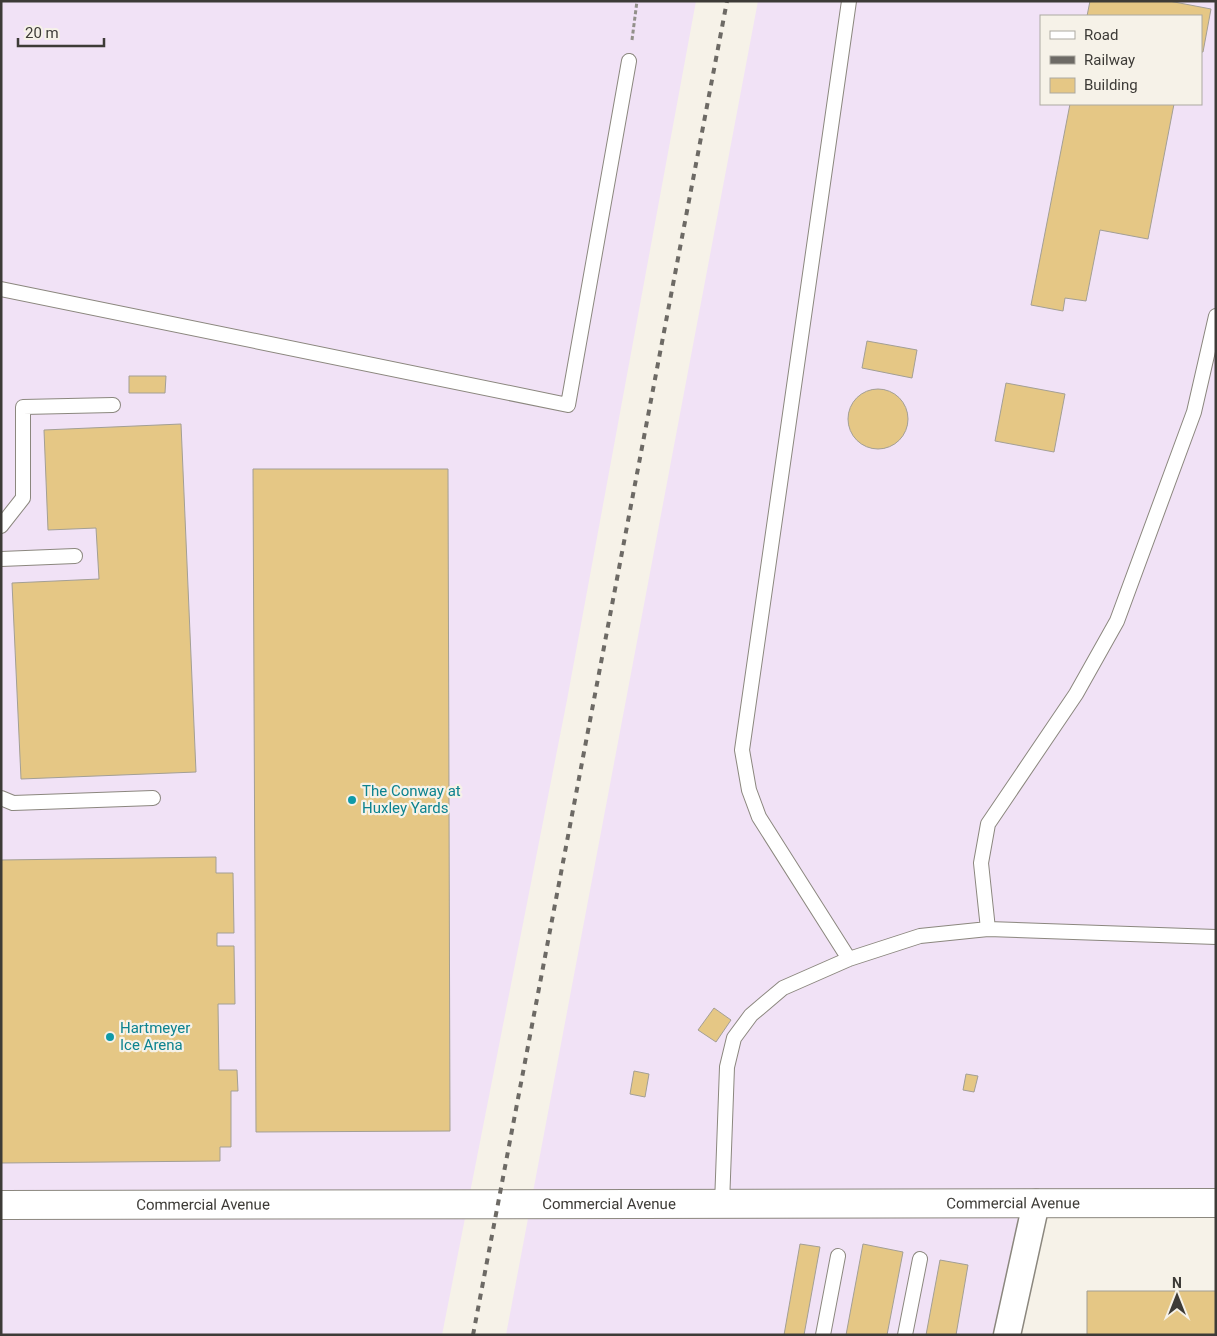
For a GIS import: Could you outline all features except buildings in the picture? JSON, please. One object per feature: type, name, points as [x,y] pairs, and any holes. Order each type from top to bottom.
[{"type":"street","points":[[1007,1335],[1036,1203]]},
{"type":"street","name":"Commercial Avenue","points":[[1,1205],[1216,1203]]},
{"type":"lane","points":[[849,1],[742,750],[749,790],[759,817],[849,959]]},
{"type":"lane","points":[[1,289],[568,405],[629,61]]},
{"type":"lane","points":[[988,929],[981,863],[988,824],[1076,694],[1117,621],[1194,412],[1216,316]]},
{"type":"lane","points":[[1,526],[23,498],[23,407],[113,405]]},
{"type":"lane","points":[[1,558],[75,556]]},
{"type":"lane","points":[[1,798],[13,803],[153,798]]},
{"type":"lane","points":[[722,1204],[727,1067],[734,1038],[751,1015],[783,988],[849,959],[920,936],[988,929],[1216,937]]},
{"type":"lane","points":[[823,1335],[838,1256]]},
{"type":"lane","points":[[905,1335],[920,1259]]},
{"type":"path","points":[[629,61],[637,1]]},
{"type":"shaded area","points":[[1,1],[696,1],[567,700],[442,1335],[1,1335]]},
{"type":"shaded area","points":[[758,1],[1216,1],[1216,1203],[1036,1203],[1007,1335],[506,1335]]},
{"type":"railway","points":[[473,1335],[727,1]]},
{"type":"place","name":"The Conway at Huxley Yards","points":[[352,800]]},
{"type":"place","name":"Hartmeyer Ice Arena","points":[[110,1037]]}]
